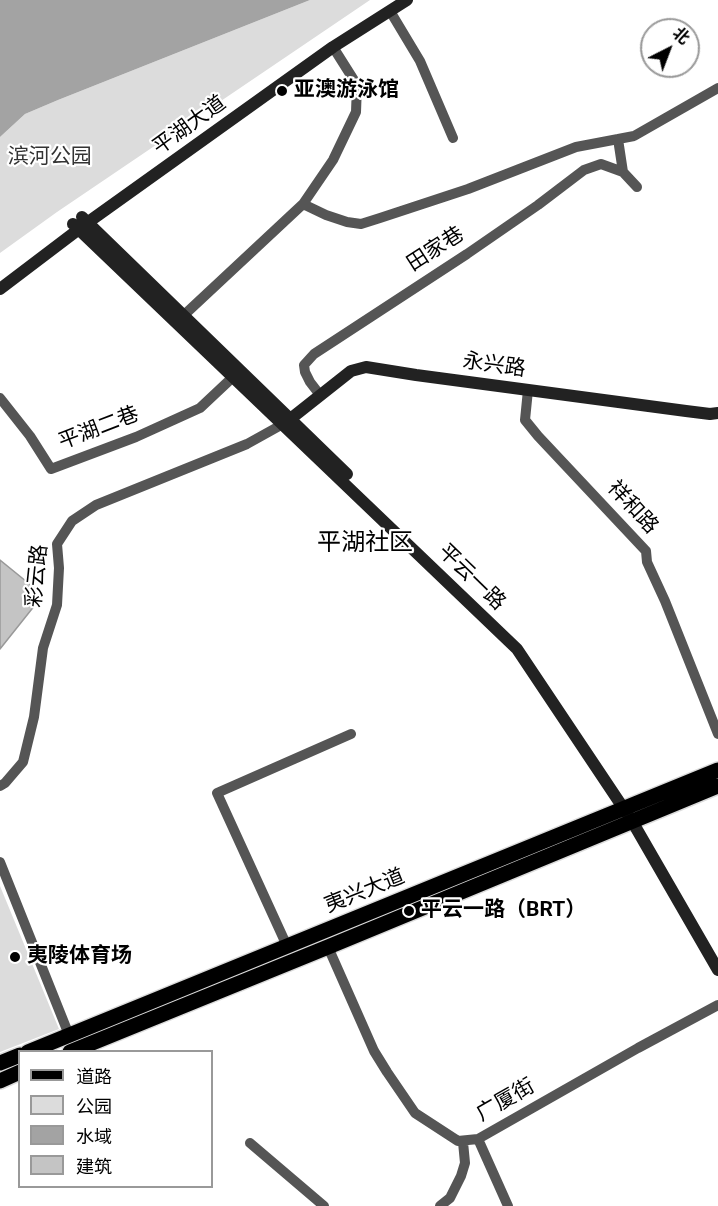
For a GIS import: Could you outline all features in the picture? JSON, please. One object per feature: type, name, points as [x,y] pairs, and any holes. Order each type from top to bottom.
[{"type":"main road","name":"平湖大道","points":[[0,289],[80,224],[328,43],[392,5],[407,0]]},
{"type":"main road","name":"平湖大道","points":[[0,280],[392,5]]},
{"type":"main road","name":"平云一路","points":[[80,224],[183,316],[286,422]]},
{"type":"main road","name":"平云一路","points":[[80,224],[233,377],[286,422],[525,645],[718,953]]},
{"type":"main road","name":"永兴路","points":[[286,422],[351,371],[366,367],[710,414],[718,413]]},
{"type":"main road","name":"夷兴大道","points":[[75,1050],[328,947],[632,813],[718,770]]},
{"type":"main road","name":"夷兴大道","points":[[33,1050],[287,946],[632,813],[718,786]]},
{"type":"main road","name":"平云一路","points":[[632,813],[718,969]]},
{"type":"main road","points":[[0,1063],[18,1056]]},
{"type":"main road","points":[[0,1081],[18,1073]]},
{"type":"street","points":[[392,5],[420,61],[453,138]]},
{"type":"street","points":[[183,316],[303,204],[333,160],[356,112],[357,85],[333,47]]},
{"type":"street","points":[[303,204],[347,222],[361,224],[380,219],[468,189],[576,147],[634,136],[718,88]]},
{"type":"street","points":[[618,139],[623,172],[637,187]]},
{"type":"street","name":"田家巷","points":[[320,395],[305,372],[304,365],[314,354],[467,254],[584,170],[601,164],[623,172]]},
{"type":"street","name":"平湖二巷","points":[[0,398],[30,436],[51,469],[136,437],[200,408],[233,377]]},
{"type":"street","name":"祥和路","points":[[528,390],[525,420],[646,551],[647,562],[718,734]]},
{"type":"street","name":"彩云路","points":[[0,786],[23,762],[34,717],[43,648],[57,605],[59,568],[57,544],[72,521],[96,505],[247,444],[286,422]]},
{"type":"street","points":[[287,946],[217,794],[351,734]]},
{"type":"street","points":[[0,862],[69,1035]]},
{"type":"street","name":"广厦街","points":[[328,947],[374,1051],[415,1113],[451,1138],[463,1142],[478,1139],[718,1005]]},
{"type":"street","points":[[478,1139],[508,1206]]},
{"type":"street","points":[[440,1206],[450,1198],[461,1176],[465,1163],[463,1142]]},
{"type":"street","points":[[250,1143],[324,1206]]},
{"type":"green space","name":"滨河公园","points":[[310,0],[370,0],[0,253],[0,137],[25,114]]},
{"type":"green space","name":"夷陵体育场","points":[[0,886],[59,1029],[0,1052]]},
{"type":"water","points":[[0,0],[310,0],[25,114],[0,137]]},
{"type":"building","points":[[0,560],[43,595],[0,649]]},
{"type":"place","name":"亚澳游泳馆","points":[[282,91]]},
{"type":"place","name":"平云一路（BRT）","points":[[409,911]]},
{"type":"place","name":"夷陵体育场","points":[[15,957]]},
{"type":"district","name":"平湖社区","points":[[365,544]]}]
